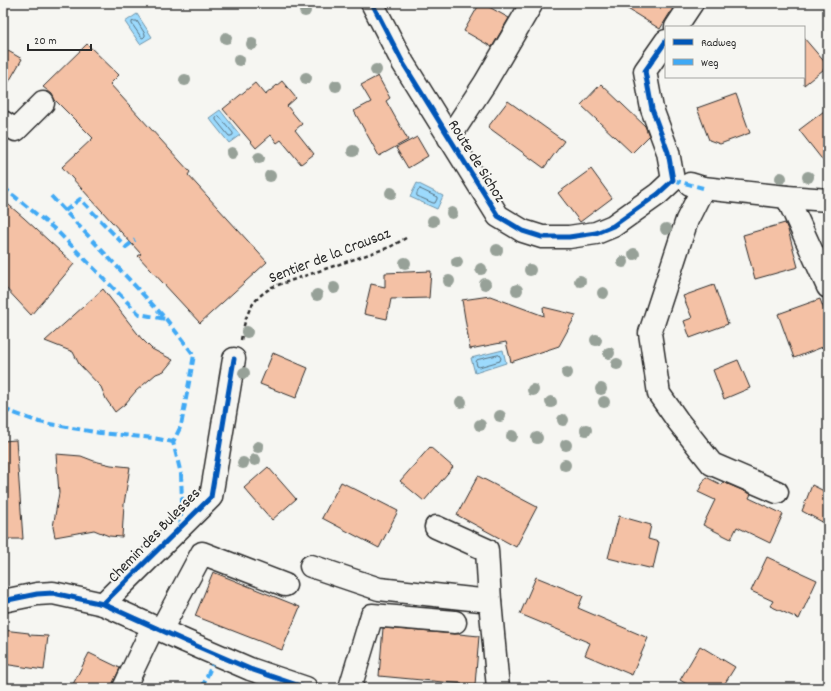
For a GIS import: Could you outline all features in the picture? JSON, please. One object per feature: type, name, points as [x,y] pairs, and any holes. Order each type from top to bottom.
[{"type":"street","name":"Route de Sichoz","points":[[372,3],[403,63],[498,216],[523,231],[542,237],[569,237],[596,233],[613,226],[658,194],[673,180]]},
{"type":"street","points":[[449,138],[485,83],[532,3]]},
{"type":"street","points":[[677,26],[692,3]]},
{"type":"street","points":[[665,42],[645,71],[652,109],[668,152],[673,180],[703,188],[828,200]]},
{"type":"street","points":[[3,122],[16,130],[43,103]]},
{"type":"street","points":[[703,188],[687,220],[650,333],[658,394],[712,464],[777,492]]},
{"type":"street","points":[[787,197],[828,287]]},
{"type":"street","name":"Chemin des Bulesses","points":[[103,604],[211,497],[234,359]]},
{"type":"street","points":[[436,527],[487,550],[498,688]]},
{"type":"street","points":[[124,688],[202,553],[285,585]]},
{"type":"street","points":[[311,566],[379,589],[490,601]]},
{"type":"street","name":"Chemin des Bulesses","points":[[3,601],[36,594],[53,593],[103,604],[250,669],[306,688]]},
{"type":"street","points":[[350,688],[372,615],[455,622]]},
{"type":"water","points":[[137,14],[152,37],[140,44],[125,22]]},
{"type":"water","points":[[220,110],[240,135],[229,143],[209,118]]},
{"type":"water","points":[[417,183],[443,196],[437,209],[410,197]]},
{"type":"water","points":[[503,350],[506,363],[475,373],[471,358]]},
{"type":"building","points":[[480,3],[509,18],[492,47],[464,31]]},
{"type":"building","points":[[618,3],[676,3],[660,29]]},
{"type":"building","points":[[805,39],[828,66],[804,85],[805,78]]},
{"type":"building","points":[[87,44],[119,75],[110,84],[190,172],[188,175],[267,262],[200,323],[138,256],[141,254],[62,167],[93,138],[55,100],[52,94],[43,87]]},
{"type":"building","points":[[3,48],[22,59],[3,92]]},
{"type":"building","points":[[378,76],[390,98],[386,101],[408,140],[379,156],[354,111],[371,102],[361,85]]},
{"type":"building","points":[[282,81],[296,98],[287,106],[302,124],[295,130],[314,154],[301,164],[281,140],[277,143],[271,135],[256,148],[223,109],[255,83],[265,95]]},
{"type":"building","points":[[601,84],[645,126],[649,136],[632,153],[581,105]]},
{"type":"building","points":[[736,94],[750,133],[720,144],[709,140],[697,108]]},
{"type":"building","points":[[508,101],[564,141],[544,168],[488,127]]},
{"type":"building","points":[[828,108],[828,167],[799,130]]},
{"type":"building","points":[[417,137],[428,156],[408,168],[396,148]]},
{"type":"building","points":[[591,169],[612,198],[580,222],[558,193]]},
{"type":"building","points":[[3,200],[74,264],[31,315],[3,285]]},
{"type":"building","points":[[785,223],[798,267],[755,279],[743,235]]},
{"type":"building","points":[[431,271],[429,298],[391,299],[387,319],[364,314],[371,284],[385,287],[385,273]]},
{"type":"building","points":[[714,285],[728,324],[690,338],[684,321],[692,318],[683,296]]},
{"type":"building","points":[[103,289],[141,338],[152,349],[173,360],[164,371],[156,374],[115,412],[106,399],[101,387],[79,364],[73,352],[45,341]]},
{"type":"building","points":[[490,296],[544,316],[543,307],[576,315],[559,346],[511,362],[506,342],[470,349],[462,300]]},
{"type":"building","points":[[820,299],[828,320],[828,345],[794,358],[778,314]]},
{"type":"building","points":[[273,353],[308,368],[296,398],[260,384]]},
{"type":"building","points":[[738,360],[750,388],[724,399],[713,370]]},
{"type":"building","points":[[16,440],[23,539],[3,539],[3,441]]},
{"type":"building","points":[[430,447],[453,467],[424,501],[400,481]]},
{"type":"building","points":[[56,454],[81,456],[111,465],[130,467],[124,504],[122,537],[109,536],[94,530],[55,537],[53,527],[59,493]]},
{"type":"building","points":[[268,467],[296,499],[272,520],[244,488]]},
{"type":"building","points":[[478,476],[537,507],[516,547],[457,515]]},
{"type":"building","points":[[706,477],[722,485],[723,482],[751,494],[749,498],[783,514],[770,543],[737,527],[731,539],[703,525],[715,500],[698,492]]},
{"type":"building","points":[[341,482],[398,511],[379,548],[322,518]]},
{"type":"building","points":[[812,485],[828,493],[828,525],[802,511]]},
{"type":"building","points":[[619,516],[651,525],[648,539],[659,542],[653,569],[608,558]]},
{"type":"building","points":[[767,557],[817,580],[799,619],[770,606],[773,601],[751,591]]},
{"type":"building","points":[[213,572],[300,607],[282,650],[195,616]]},
{"type":"building","points":[[536,577],[583,596],[578,608],[648,638],[632,675],[585,655],[590,643],[520,614]]},
{"type":"building","points":[[383,628],[479,636],[475,685],[379,676]]},
{"type":"building","points":[[3,630],[29,633],[29,635],[48,636],[44,670],[3,664]]},
{"type":"building","points":[[700,646],[735,667],[722,688],[693,688],[680,680]]},
{"type":"building","points":[[89,653],[120,668],[112,688],[71,688]]},
{"type":"marked path","points":[[673,180],[703,188]]},
{"type":"marked path","points":[[3,187],[57,231],[139,314],[166,319]]},
{"type":"marked path","points":[[51,196],[166,319],[194,355],[181,426],[173,442],[181,474],[182,501],[180,528]]},
{"type":"marked path","points":[[65,211],[80,199],[126,247],[135,240]]},
{"type":"marked path","points":[[3,409],[39,422],[100,433],[153,438],[173,442]]},
{"type":"marked path","points":[[202,688],[212,665]]},
{"type":"cycle path","points":[[372,3],[403,63],[498,216],[523,231],[542,237],[569,237],[596,233],[613,226],[658,194],[673,180],[668,152],[652,109],[645,71],[665,42]]},
{"type":"cycle path","points":[[103,604],[211,497],[234,359]]},
{"type":"cycle path","points":[[3,601],[37,594],[53,593],[103,604],[250,669],[306,688]]}]
